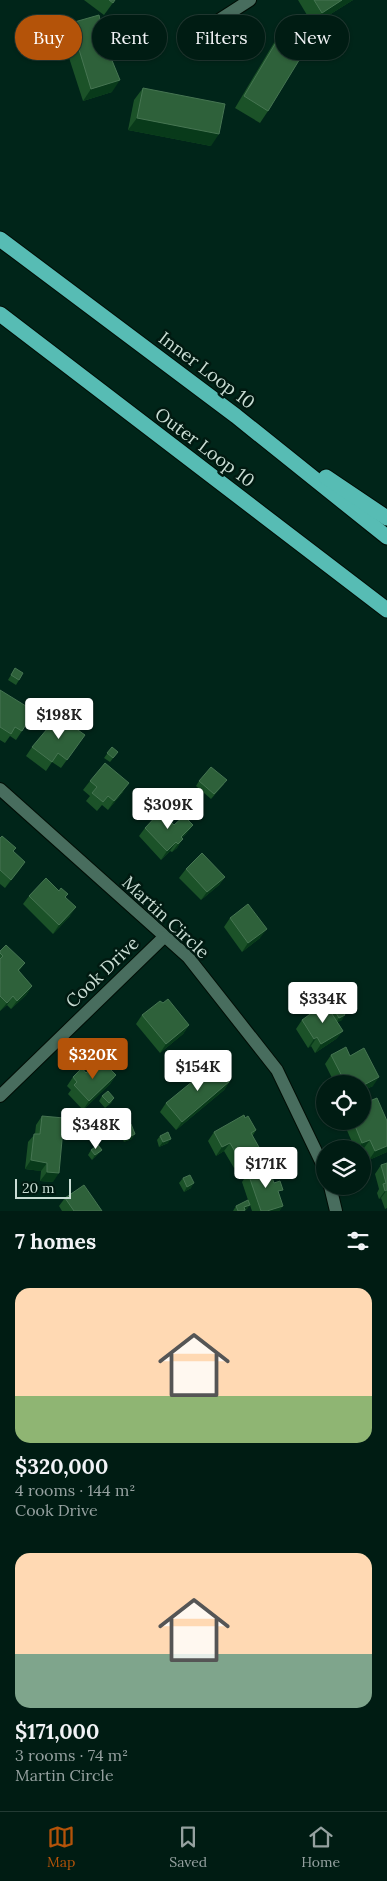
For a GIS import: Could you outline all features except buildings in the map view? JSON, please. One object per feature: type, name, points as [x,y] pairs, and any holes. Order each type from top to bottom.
[{"type":"highway","name":"Inner Loop 10","points":[[0,239],[236,416],[387,537]]},
{"type":"highway","name":"Outer Loop 10","points":[[0,314],[349,579],[387,610]]},
{"type":"highway","points":[[236,416],[387,518]]},
{"type":"highway","points":[[349,579],[387,616]]},
{"type":"street","points":[[227,15],[250,0]]},
{"type":"street","name":"Martin Circle","points":[[0,790],[188,957],[278,1070],[316,1151]]},
{"type":"street","name":"Cook Drive","points":[[0,1096],[164,937]]},
{"type":"street","points":[[332,1195],[336,1211]]}]
